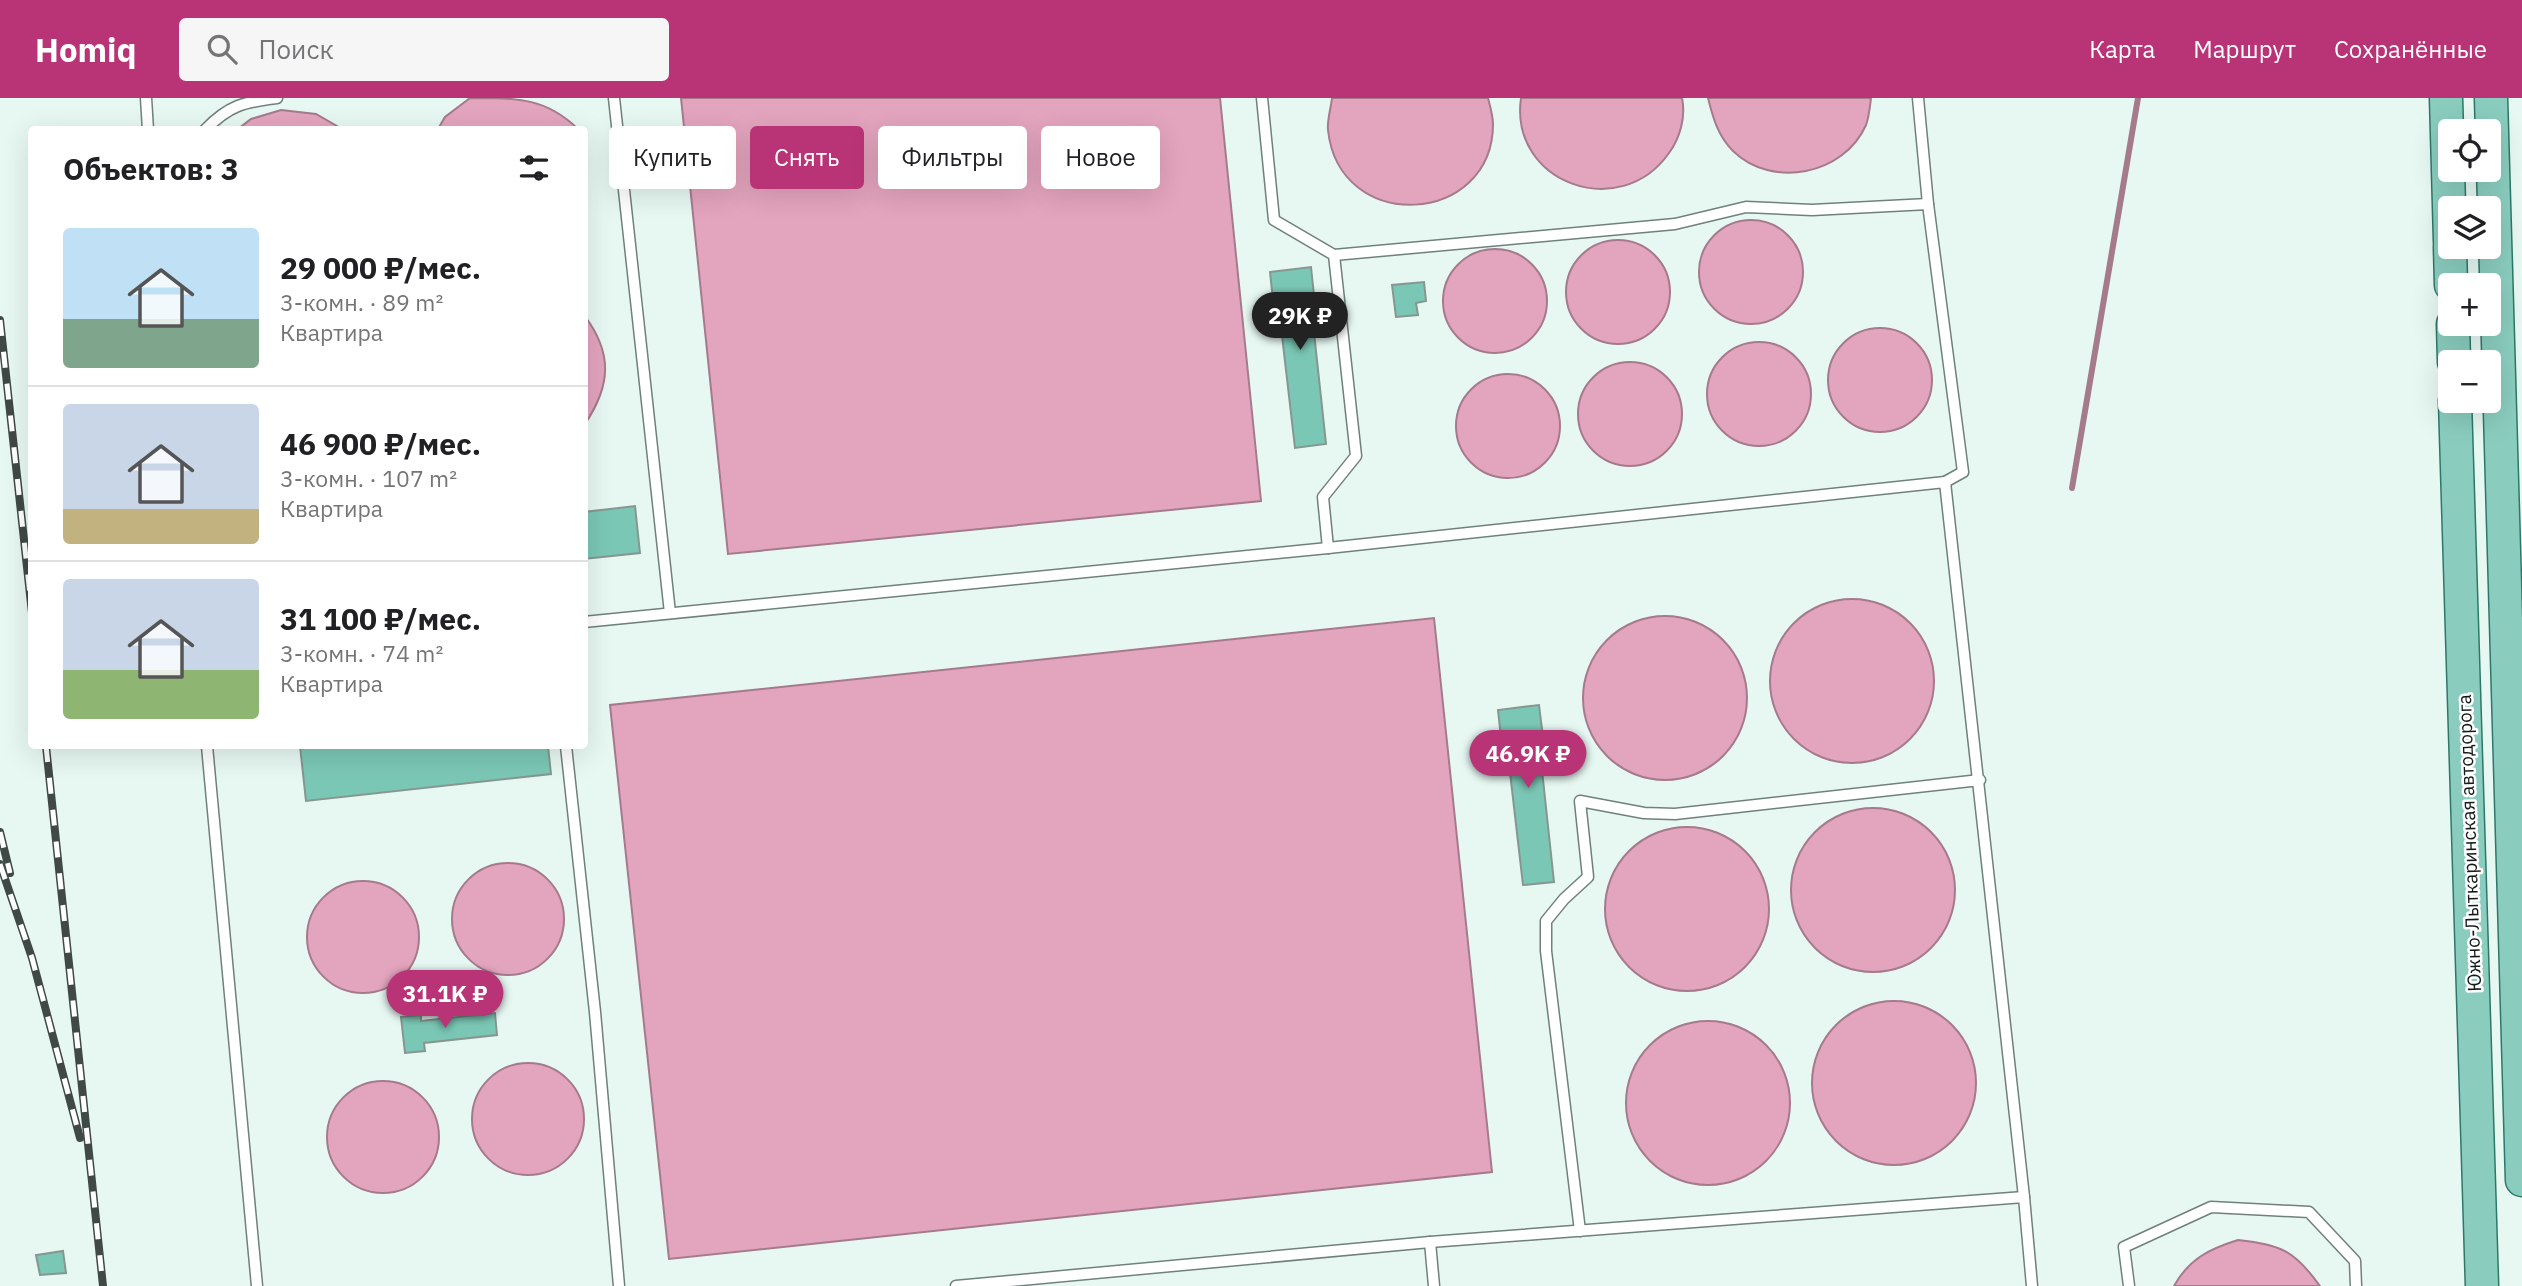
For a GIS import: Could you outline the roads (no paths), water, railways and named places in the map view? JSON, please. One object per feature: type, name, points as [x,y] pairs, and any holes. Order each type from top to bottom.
[{"type":"main road","points":[[2446,98],[2449,196]]},
{"type":"main road","points":[[2491,98],[2522,1180]]},
{"type":"main road","name":"Южно-Лыткаринская автодорога","points":[[2455,413],[2482,1286]]},
{"type":"lane","points":[[146,98],[148,126]]},
{"type":"lane","points":[[209,126],[217,117],[241,103],[277,98]]},
{"type":"lane","points":[[614,98],[670,613]]},
{"type":"lane","points":[[1262,98],[1274,220],[1334,256],[1675,224],[1746,207],[1812,210],[1928,204]]},
{"type":"lane","points":[[588,622],[1328,548],[1945,482],[1963,472],[1928,204],[1918,98]]},
{"type":"lane","points":[[1328,548],[1323,497],[1356,456],[1334,256]]},
{"type":"lane","points":[[1945,482],[2032,1286]]},
{"type":"lane","points":[[207,749],[257,1286]]},
{"type":"lane","points":[[566,749],[595,1012],[619,1286]]},
{"type":"lane","points":[[1580,1231],[1546,951],[1546,922],[1564,899],[1588,877],[1580,801],[1644,813],[1675,814],[1979,780]]},
{"type":"lane","points":[[956,1286],[1430,1242],[2024,1197]]},
{"type":"lane","points":[[2129,1286],[2124,1247],[2211,1208],[2309,1212],[2355,1261],[2356,1286]]},
{"type":"lane","points":[[1430,1242],[1434,1286]]},
{"type":"waterway","points":[[2072,488],[2138,98]]},
{"type":"railway","points":[[0,320],[28,576]]},
{"type":"railway","points":[[46,749],[103,1286]]},
{"type":"railway","points":[[0,832],[10,873]]},
{"type":"railway","points":[[0,864],[32,958],[80,1138]]}]
